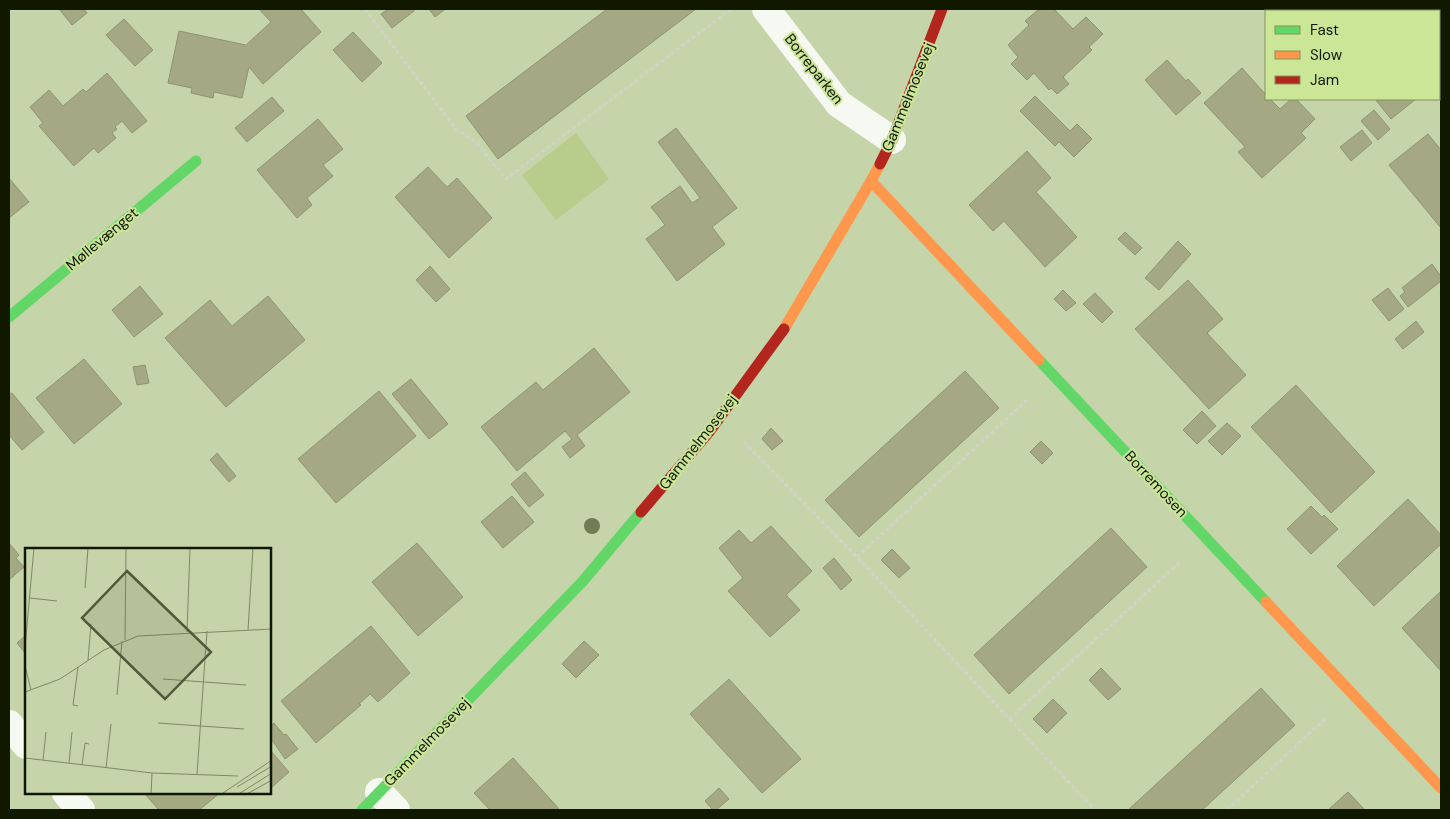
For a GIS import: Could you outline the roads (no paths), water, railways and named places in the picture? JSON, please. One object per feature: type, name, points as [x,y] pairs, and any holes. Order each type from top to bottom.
[{"type":"street","name":"Borreparken","points":[[766,9],[839,104],[892,140]]},
{"type":"street","name":"Gammelmosevej","points":[[379,804],[583,581],[709,432],[783,330],[871,181],[892,140],[942,9]]},
{"type":"street","name":"Møllevænget","points":[[9,317],[196,161]]},
{"type":"street","name":"Borremosen","points":[[871,181],[1441,788]]},
{"type":"street","points":[[9,724],[25,744]]},
{"type":"street","points":[[67,794],[81,810]]}]
